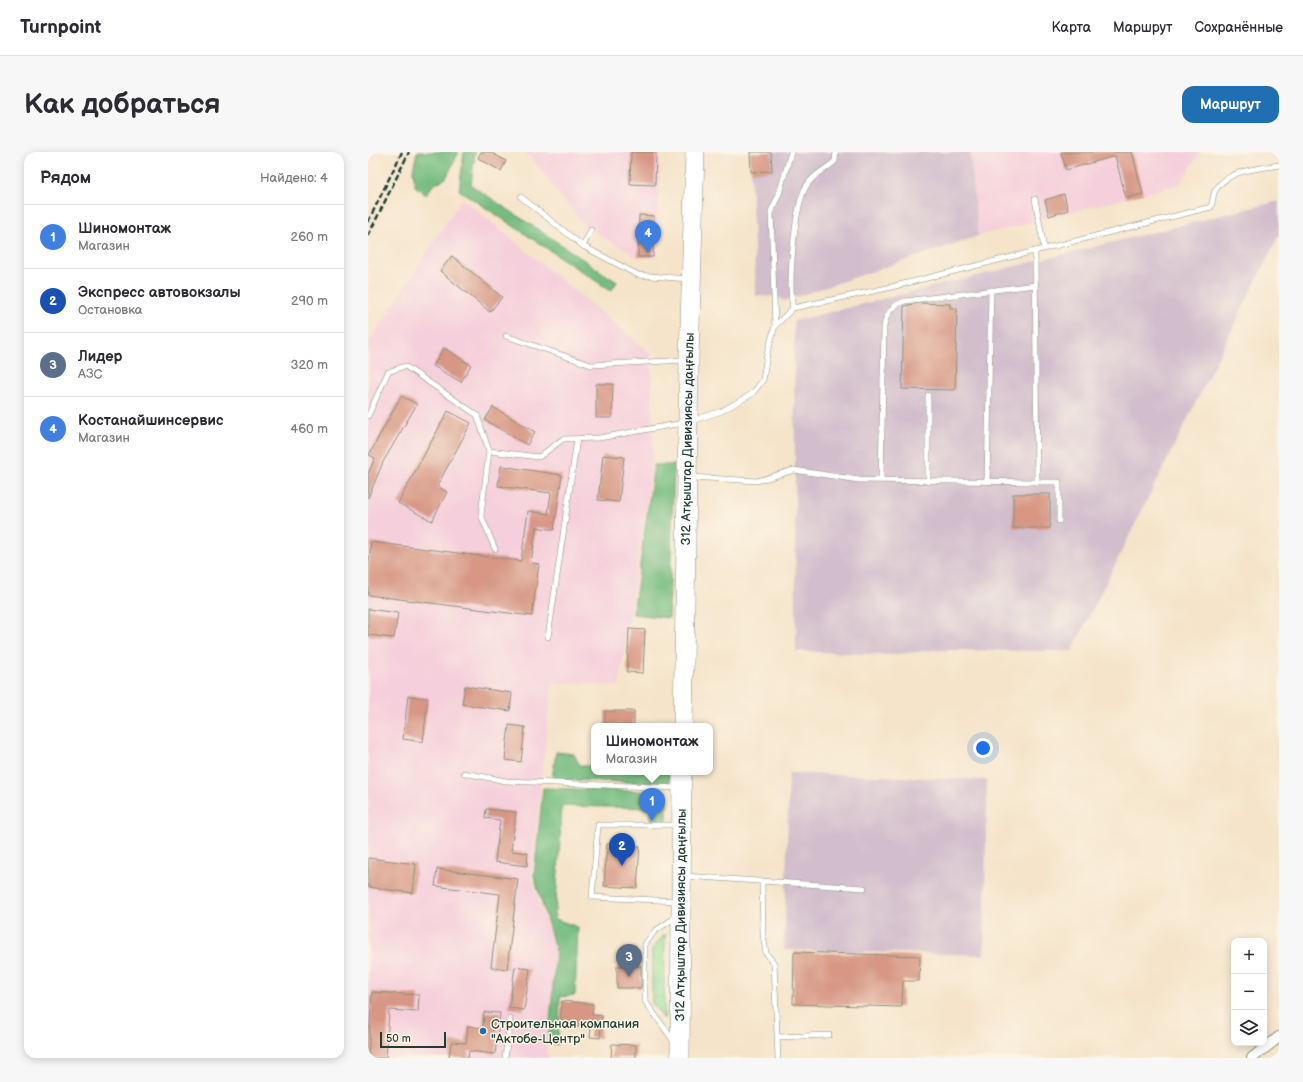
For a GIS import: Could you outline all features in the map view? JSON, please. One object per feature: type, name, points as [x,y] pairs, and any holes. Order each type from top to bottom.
[{"type":"highway","name":"312 Атқыштар Дивизиясы даңғылы","points":[[683,723],[689,360],[695,152]]},
{"type":"highway","name":"312 Атқыштар Дивизиясы даңғылы","points":[[680,1054],[682,780]]},
{"type":"street","points":[[1252,1058],[1279,1037]]},
{"type":"lane","points":[[489,451],[539,457],[564,439],[599,438],[688,422],[722,411],[752,394],[763,380],[767,354],[775,326],[771,211],[779,194],[791,152]]},
{"type":"lane","points":[[793,308],[791,299],[791,263],[802,198],[806,186],[815,176],[834,161],[836,152]]},
{"type":"lane","points":[[775,326],[793,308],[883,289],[1211,207],[1216,189],[1227,178],[1243,171],[1279,165]]},
{"type":"lane","points":[[521,196],[583,246],[638,275],[691,279]]},
{"type":"lane","points":[[1035,199],[1044,248]]},
{"type":"lane","points":[[583,246],[591,230]]},
{"type":"lane","points":[[1035,250],[1037,482]]},
{"type":"lane","points":[[881,480],[884,327],[888,313],[898,303],[906,300],[1036,285]]},
{"type":"lane","points":[[987,482],[991,290]]},
{"type":"lane","points":[[506,336],[591,365],[689,360]]},
{"type":"lane","points":[[368,416],[388,372],[405,366],[477,415],[489,451],[481,515],[495,549]]},
{"type":"lane","points":[[928,395],[928,482]]},
{"type":"lane","points":[[548,637],[577,439]]},
{"type":"lane","points":[[688,476],[757,481],[794,470],[859,480],[928,482],[1058,482],[1059,521]]},
{"type":"lane","points":[[464,773],[506,781],[682,780]]},
{"type":"lane","points":[[681,908],[592,898],[598,825],[682,825]]},
{"type":"lane","points":[[681,876],[864,888]]},
{"type":"lane","points":[[762,881],[763,935],[766,953],[774,963],[778,1058]]},
{"type":"lane","points":[[680,1054],[645,1000],[645,944],[655,931],[681,908]]},
{"type":"lane","points":[[505,1058],[510,1020]]},
{"type":"lane","points":[[778,1037],[829,1036]]},
{"type":"shaded area","points":[[526,152],[660,152],[657,258],[638,257],[585,226]]},
{"type":"shaded area","points":[[750,152],[970,152],[978,236],[784,301],[778,297],[756,296]]},
{"type":"shaded area","points":[[970,152],[1200,152],[1180,184],[978,236]]},
{"type":"shaded area","points":[[462,198],[651,354],[653,459],[619,686],[552,682],[531,876],[555,952],[546,1053],[550,1058],[368,1058],[368,344]]},
{"type":"shaded area","points":[[1279,201],[1279,235],[1072,651],[932,650],[890,655],[796,651],[794,321]]},
{"type":"shaded area","points":[[789,773],[987,780],[984,955],[784,950]]},
{"type":"green space","points":[[417,152],[459,152],[446,178],[433,185],[426,195],[415,186],[413,170]]},
{"type":"green space","points":[[464,152],[475,152],[471,185],[617,282],[611,291],[459,190]]},
{"type":"green space","points":[[654,465],[674,465],[669,618],[633,614]]},
{"type":"green space","points":[[556,752],[574,754],[580,766],[591,766],[591,775],[669,775],[669,784],[552,779]]},
{"type":"green space","points":[[543,788],[667,792],[667,821],[651,819],[651,808],[562,806],[555,919],[578,927],[575,995],[560,997],[558,1044],[548,1044],[556,952],[534,876]]},
{"type":"green space","points":[[665,934],[664,1019],[652,1003],[652,949]]},
{"type":"building","points":[[481,152],[490,152],[506,161],[501,171],[478,158]]},
{"type":"building","points":[[631,152],[656,152],[655,185],[630,184]]},
{"type":"building","points":[[750,152],[771,152],[772,171],[751,172]]},
{"type":"building","points":[[1061,152],[1132,152],[1143,194],[1126,198],[1115,156],[1066,170]]},
{"type":"building","points":[[1064,194],[1068,210],[1049,216],[1045,200]]},
{"type":"building","points":[[639,215],[654,216],[653,257],[638,257]]},
{"type":"building","points":[[452,256],[502,297],[490,312],[440,271]]},
{"type":"building","points":[[918,303],[950,304],[950,308],[957,308],[955,390],[902,389],[904,306]]},
{"type":"building","points":[[444,348],[471,365],[461,382],[433,366]]},
{"type":"building","points":[[596,384],[613,384],[612,418],[596,418]]},
{"type":"building","points":[[401,396],[417,404],[383,462],[368,498],[368,474],[375,458],[369,455]]},
{"type":"building","points":[[493,407],[535,432],[527,445],[485,420]]},
{"type":"building","points":[[448,411],[471,423],[437,486],[447,492],[432,521],[398,503]]},
{"type":"building","points":[[603,455],[624,457],[619,502],[598,500]]},
{"type":"building","points":[[501,466],[562,475],[554,530],[536,527],[531,563],[539,564],[532,616],[368,595],[368,569],[371,542],[521,561],[528,511],[548,514],[551,493],[498,486]]},
{"type":"building","points":[[1013,494],[1050,494],[1050,528],[1013,528]]},
{"type":"building","points":[[368,609],[398,613],[394,638],[368,635]]},
{"type":"building","points":[[629,629],[645,630],[643,673],[627,672]]},
{"type":"building","points":[[465,686],[512,693],[510,711],[462,704]]},
{"type":"building","points":[[408,696],[428,698],[423,742],[403,739]]},
{"type":"building","points":[[605,711],[634,711],[634,723],[605,723]]},
{"type":"building","points":[[509,725],[525,727],[521,762],[505,760]]},
{"type":"building","points":[[486,809],[516,812],[511,851],[528,853],[527,866],[495,862],[500,820],[485,818]]},
{"type":"building","points":[[607,844],[640,846],[637,888],[604,886]]},
{"type":"building","points":[[368,858],[416,864],[413,893],[368,887]]},
{"type":"building","points":[[437,869],[518,879],[507,969],[491,967],[500,894],[435,886]]},
{"type":"building","points":[[623,948],[636,948],[636,966],[641,966],[641,988],[617,988],[617,966],[623,966]]},
{"type":"building","points":[[794,952],[920,956],[919,981],[903,981],[902,1007],[793,1004]]},
{"type":"building","points":[[515,967],[530,969],[524,1010],[509,1008]]},
{"type":"building","points":[[372,992],[419,995],[418,1012],[389,1010],[386,1058],[368,1058]]},
{"type":"building","points":[[562,1001],[593,1004],[592,1015],[602,1016],[600,1038],[590,1037],[591,1028],[560,1025]]},
{"type":"building","points":[[484,1012],[500,1013],[495,1054],[469,1051],[468,1058],[449,1058],[451,1042],[466,1043],[468,1026],[483,1028]]},
{"type":"building","points":[[612,1044],[636,1045],[636,1058],[611,1058]]},
{"type":"railway","points":[[368,222],[402,152]]},
{"type":"railway","points":[[368,236],[409,152]]},
{"type":"place","name":"Костанайшинсервис","points":[[648,253]]},
{"type":"place","name":"Шиномонтаж","points":[[652,821]]},
{"type":"place","name":"Экспресс автовокзалы","points":[[622,866]]},
{"type":"place","name":"Лидер","points":[[629,977]]},
{"type":"place","name":"Строительная компания \"Актобе-Центр\"","points":[[483,1031]]}]
